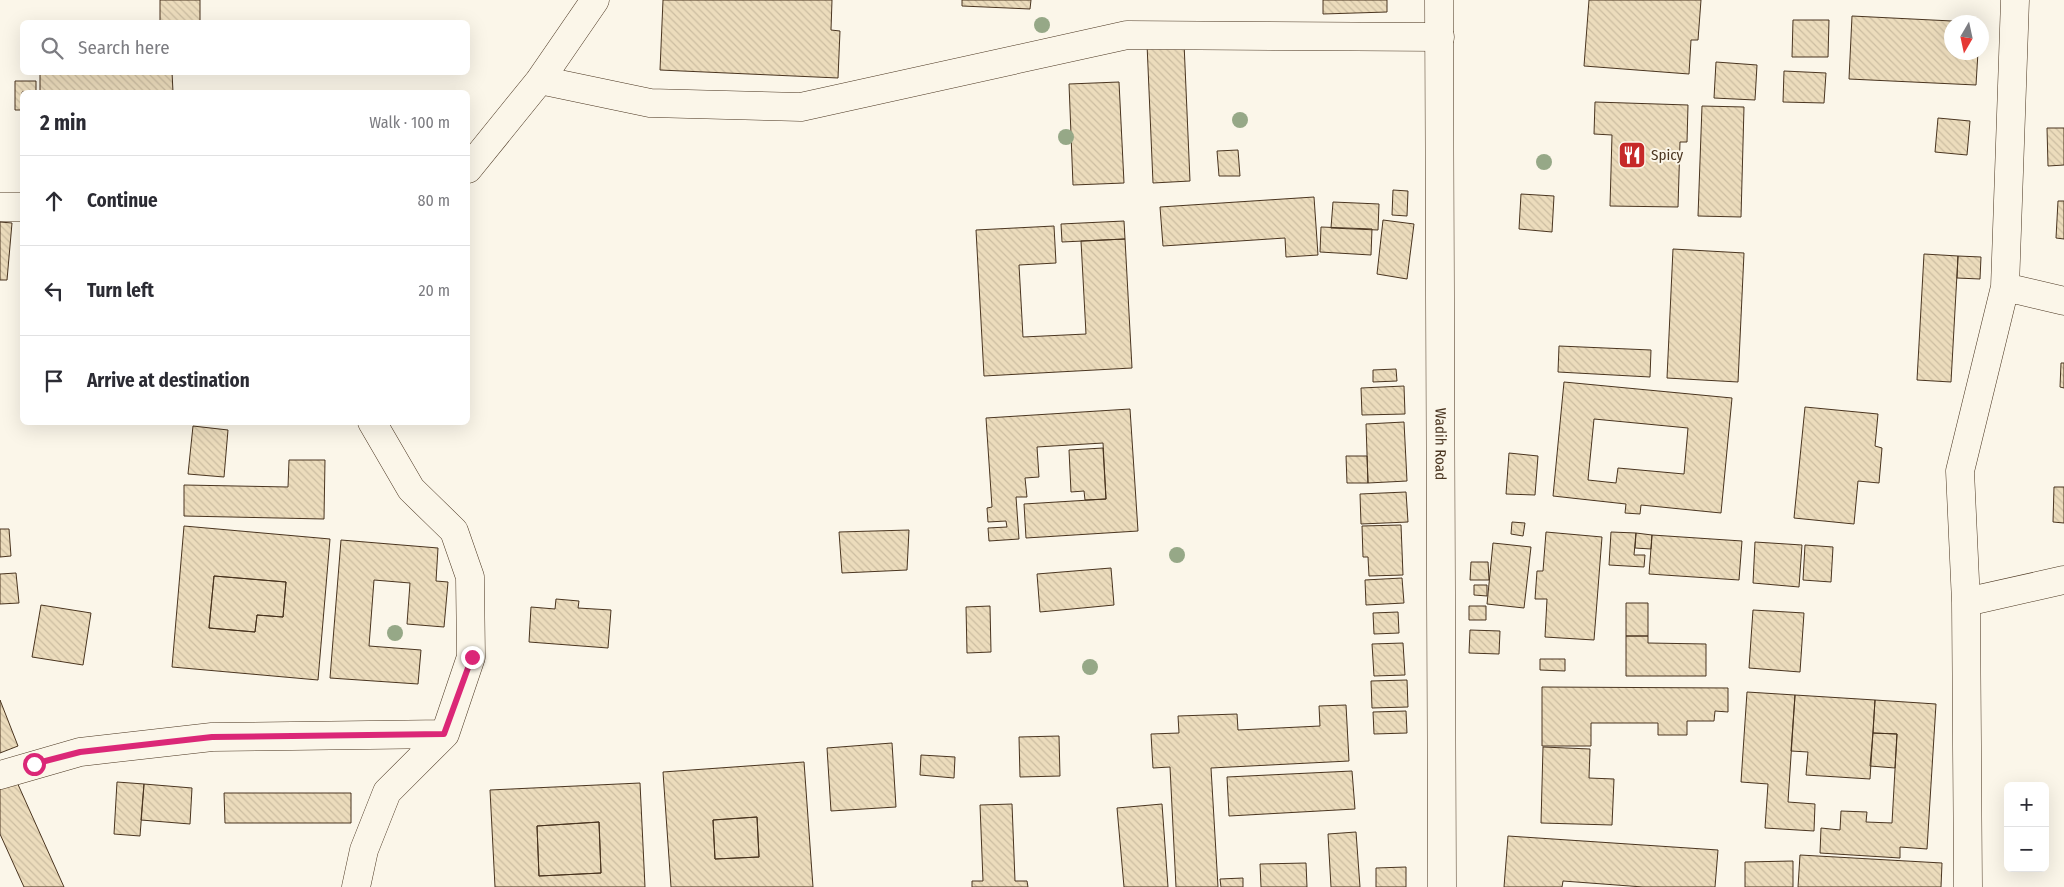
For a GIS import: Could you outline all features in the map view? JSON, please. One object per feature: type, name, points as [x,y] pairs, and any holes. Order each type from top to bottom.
[{"type":"street","points":[[470,167],[540,80],[595,0]]},
{"type":"street","name":"Wadih Road","points":[[1439,0],[1442,887]]},
{"type":"street","points":[[1968,887],[1966,602],[1960,471],[2005,287],[2015,0]]},
{"type":"street","points":[[540,80],[650,103],[801,107],[1127,35],[1440,37]]},
{"type":"street","points":[[0,207],[20,207]]},
{"type":"street","points":[[2005,287],[2064,301]]},
{"type":"street","points":[[356,887],[364,850],[387,792],[444,734],[472,657],[470,577],[454,531],[411,489],[374,425]]},
{"type":"street","points":[[1966,602],[2064,580]]},
{"type":"street","points":[[0,775],[80,752],[212,737],[444,734]]},
{"type":"building","points":[[160,0],[200,0],[200,20],[160,20]]},
{"type":"building","points":[[663,0],[832,0],[831,30],[840,31],[838,78],[660,70]]},
{"type":"building","points":[[962,0],[1031,0],[1030,9],[962,6]]},
{"type":"building","points":[[1323,0],[1387,0],[1387,12],[1323,14]]},
{"type":"building","points":[[1589,0],[1701,0],[1698,40],[1691,40],[1689,74],[1584,66]]},
{"type":"building","points":[[1852,16],[1944,21],[1944,60],[1978,60],[1976,85],[1849,79]]},
{"type":"building","points":[[1793,20],[1829,20],[1828,57],[1792,57]]},
{"type":"building","points":[[1184,43],[1190,181],[1153,183],[1147,44]]},
{"type":"building","points":[[1716,62],[1757,65],[1755,100],[1714,98]]},
{"type":"building","points":[[1784,71],[1826,73],[1824,103],[1783,102]]},
{"type":"building","points":[[40,75],[172,75],[173,90],[40,90]]},
{"type":"building","points":[[15,81],[36,81],[36,90],[20,90],[20,110],[15,110]]},
{"type":"building","points":[[1119,82],[1124,183],[1073,185],[1069,84]]},
{"type":"building","points":[[1595,102],[1688,105],[1687,142],[1680,142],[1678,207],[1610,206],[1612,135],[1594,134]]},
{"type":"building","points":[[1702,106],[1744,107],[1741,217],[1698,216]]},
{"type":"building","points":[[1938,118],[1970,121],[1967,155],[1935,152]]},
{"type":"building","points":[[2047,128],[2064,128],[2064,165],[2048,166]]},
{"type":"building","points":[[1238,150],[1240,176],[1219,176],[1217,151]]},
{"type":"building","points":[[1393,190],[1408,191],[1407,216],[1392,215]]},
{"type":"building","points":[[1521,194],[1554,196],[1552,232],[1519,229]]},
{"type":"building","points":[[1314,197],[1318,255],[1286,257],[1285,238],[1163,246],[1160,207]]},
{"type":"building","points":[[2058,201],[2064,201],[2064,239],[2056,238]]},
{"type":"building","points":[[1333,202],[1379,204],[1378,230],[1331,228]]},
{"type":"building","points":[[1383,220],[1414,224],[1407,279],[1377,274]]},
{"type":"building","points":[[1124,221],[1125,239],[1062,242],[1061,224]]},
{"type":"building","points":[[0,222],[12,223],[7,280],[0,280]]},
{"type":"building","points":[[1054,226],[1056,263],[1019,265],[1023,337],[1086,334],[1081,241],[1125,239],[1132,368],[984,376],[976,230]]},
{"type":"building","points":[[1321,227],[1372,229],[1371,255],[1320,252]]},
{"type":"building","points":[[1673,249],[1744,253],[1738,382],[1667,378]]},
{"type":"building","points":[[1924,254],[1958,256],[1951,382],[1917,380]]},
{"type":"building","points":[[1958,256],[1981,257],[1980,279],[1957,278]]},
{"type":"building","points":[[1559,346],[1651,350],[1650,377],[1558,372]]},
{"type":"building","points":[[2061,363],[2064,363],[2064,388],[2060,387]]},
{"type":"building","points":[[1396,369],[1397,381],[1373,382],[1373,370]]},
{"type":"building","points":[[1564,382],[1732,398],[1721,513],[1641,505],[1640,514],[1625,513],[1626,504],[1553,496]],"holes":[[[1594,419],[1688,428],[1684,474],[1618,468],[1616,483],[1588,480]]]},
{"type":"building","points":[[1404,386],[1405,414],[1362,415],[1361,388]]},
{"type":"building","points":[[1805,407],[1878,414],[1875,446],[1882,448],[1879,483],[1858,481],[1854,524],[1794,518]]},
{"type":"building","points":[[1130,409],[1138,531],[1026,538],[1024,504],[1106,499],[1103,443],[1037,447],[1039,477],[1025,478],[1027,497],[1016,497],[1019,539],[989,541],[988,528],[1007,527],[1006,521],[988,522],[987,508],[992,507],[986,418]]},
{"type":"building","points":[[1404,422],[1407,481],[1368,483],[1366,424]]},
{"type":"building","points":[[193,426],[228,430],[224,477],[188,474]]},
{"type":"building","points":[[1103,448],[1106,499],[1085,500],[1084,491],[1071,492],[1069,450]]},
{"type":"building","points":[[1509,453],[1538,456],[1535,495],[1506,494]]},
{"type":"building","points":[[1346,456],[1367,456],[1368,483],[1347,483]]},
{"type":"building","points":[[289,460],[325,460],[324,519],[184,516],[184,485],[288,487]]},
{"type":"building","points":[[2054,487],[2064,487],[2064,523],[2053,522]]},
{"type":"building","points":[[1406,492],[1408,522],[1361,524],[1360,494]]},
{"type":"building","points":[[1512,522],[1525,523],[1523,536],[1511,534]]},
{"type":"building","points":[[1401,525],[1403,575],[1369,576],[1368,557],[1363,557],[1362,526]]},
{"type":"building","points":[[184,526],[330,539],[318,680],[172,667]],"holes":[[[214,576],[286,582],[283,617],[257,615],[255,632],[209,628]]]},
{"type":"building","points":[[0,529],[9,529],[11,556],[0,557]]},
{"type":"building","points":[[909,530],[907,570],[842,573],[839,532]]},
{"type":"building","points":[[1546,532],[1602,537],[1594,640],[1545,637],[1547,599],[1535,599],[1537,571],[1543,571]]},
{"type":"building","points":[[1611,532],[1636,533],[1634,555],[1645,555],[1644,567],[1609,565]]},
{"type":"building","points":[[1636,533],[1652,535],[1651,549],[1635,548]]},
{"type":"building","points":[[1652,535],[1742,541],[1739,580],[1649,574]]},
{"type":"building","points":[[341,540],[438,548],[436,581],[448,582],[444,627],[407,624],[410,583],[374,580],[369,646],[421,650],[418,684],[330,678]]},
{"type":"building","points":[[1755,542],[1802,545],[1799,587],[1753,583]]},
{"type":"building","points":[[1493,543],[1531,547],[1524,608],[1487,604]]},
{"type":"building","points":[[1805,545],[1833,547],[1831,582],[1803,580]]},
{"type":"building","points":[[1471,562],[1488,562],[1489,580],[1470,580]]},
{"type":"building","points":[[1111,568],[1114,605],[1040,612],[1037,574]]},
{"type":"building","points":[[16,573],[19,603],[0,604],[0,574]]},
{"type":"building","points":[[214,576],[286,582],[283,617],[257,615],[255,632],[209,628]]},
{"type":"building","points":[[1402,578],[1404,603],[1366,605],[1365,580]]},
{"type":"building","points":[[1474,585],[1487,585],[1487,596],[1474,595]]},
{"type":"building","points":[[556,599],[579,601],[578,608],[611,610],[608,648],[529,642],[531,607],[555,609]]},
{"type":"building","points":[[1626,603],[1648,603],[1648,636],[1626,636]]},
{"type":"building","points":[[41,605],[91,613],[83,665],[32,657]]},
{"type":"building","points":[[990,606],[991,652],[967,653],[966,607]]},
{"type":"building","points":[[1469,606],[1486,606],[1486,620],[1469,620]]},
{"type":"building","points":[[1753,610],[1804,613],[1800,672],[1749,668]]},
{"type":"building","points":[[1398,612],[1399,633],[1374,634],[1373,613]]},
{"type":"building","points":[[1470,630],[1500,631],[1499,654],[1469,653]]},
{"type":"building","points":[[1626,636],[1648,636],[1648,643],[1706,644],[1706,676],[1626,676]]},
{"type":"building","points":[[1403,643],[1405,675],[1374,676],[1372,644]]},
{"type":"building","points":[[1540,659],[1565,659],[1565,671],[1540,670]]},
{"type":"building","points":[[1407,680],[1408,707],[1372,708],[1371,681]]},
{"type":"building","points":[[1542,687],[1728,688],[1728,712],[1715,711],[1714,721],[1687,721],[1687,735],[1658,735],[1658,723],[1591,723],[1591,746],[1542,746]]},
{"type":"building","points":[[1747,692],[1795,695],[1788,802],[1815,804],[1814,831],[1765,828],[1768,784],[1741,782]]},
{"type":"building","points":[[1795,695],[1875,700],[1870,779],[1806,775],[1808,752],[1791,751]]},
{"type":"building","points":[[0,700],[18,746],[0,753]]},
{"type":"building","points":[[1875,700],[1936,704],[1927,849],[1900,847],[1900,858],[1820,853],[1821,828],[1840,830],[1841,811],[1867,812],[1866,822],[1892,823],[1897,734],[1873,733]]},
{"type":"building","points":[[1346,705],[1349,761],[1211,768],[1218,887],[1176,887],[1170,767],[1153,768],[1151,734],[1179,733],[1178,716],[1237,714],[1238,730],[1320,726],[1319,706]]},
{"type":"building","points":[[1406,711],[1407,733],[1374,734],[1373,712]]},
{"type":"building","points":[[1873,733],[1897,734],[1895,768],[1870,766]]},
{"type":"building","points":[[1059,736],[1060,776],[1020,777],[1019,737]]},
{"type":"building","points":[[892,743],[896,807],[831,811],[827,748]]},
{"type":"building","points":[[1543,747],[1590,749],[1589,778],[1614,779],[1612,825],[1541,823]]},
{"type":"building","points":[[921,755],[955,757],[954,778],[920,775]]},
{"type":"building","points":[[804,762],[813,887],[671,887],[663,772]],"holes":[[[757,817],[759,857],[715,859],[713,820]]]},
{"type":"building","points":[[1352,771],[1355,809],[1229,816],[1227,777]]},
{"type":"building","points":[[16,780],[64,887],[24,887],[0,834],[0,787]]},
{"type":"building","points":[[117,782],[144,784],[140,836],[114,834]]},
{"type":"building","points":[[640,783],[645,887],[495,887],[490,790]],"holes":[[[599,822],[601,873],[539,876],[537,826]]]},
{"type":"building","points":[[144,784],[192,788],[190,824],[141,820]]},
{"type":"building","points":[[224,793],[351,793],[351,823],[225,823]]},
{"type":"building","points":[[1012,804],[1015,881],[1027,881],[1028,887],[972,887],[972,881],[983,881],[980,805]]},
{"type":"building","points":[[1162,804],[1168,887],[1124,887],[1117,808]]},
{"type":"building","points":[[757,817],[759,857],[715,859],[713,820]]},
{"type":"building","points":[[599,822],[601,873],[539,876],[537,826]]},
{"type":"building","points":[[1356,832],[1360,887],[1331,887],[1328,834]]},
{"type":"building","points":[[1508,836],[1718,850],[1715,887],[1643,887],[1563,881],[1562,887],[1504,887]]},
{"type":"building","points":[[1800,855],[1942,863],[1941,887],[1798,887]]},
{"type":"building","points":[[1793,861],[1793,887],[1745,887],[1745,862]]},
{"type":"building","points":[[1306,863],[1307,887],[1261,887],[1260,864]]},
{"type":"building","points":[[1406,867],[1406,887],[1376,887],[1376,868]]},
{"type":"building","points":[[1243,878],[1243,887],[1221,887],[1220,879]]},
{"type":"place","name":"Spicy","points":[[1632,155]]},
{"type":"route","points":[[34,764],[80,752],[212,737],[444,734],[472,657]]}]
